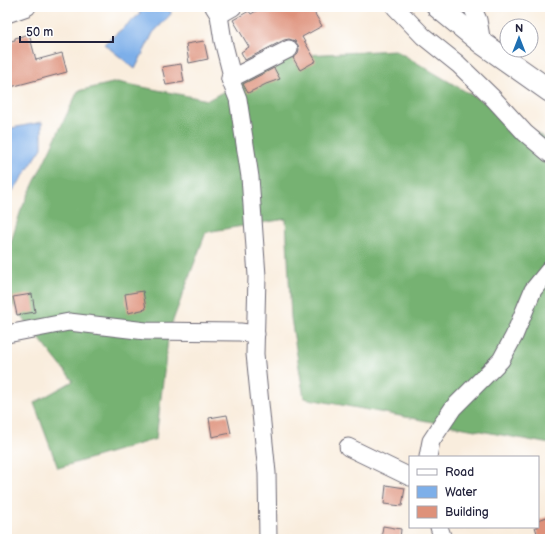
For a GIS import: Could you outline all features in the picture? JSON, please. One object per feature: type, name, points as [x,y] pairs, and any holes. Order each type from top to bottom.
[{"type":"highway","points":[[438,7],[482,43],[550,91]]},
{"type":"street","points":[[7,14],[27,7]]},
{"type":"street","points":[[395,7],[423,36],[458,64],[491,96],[525,133],[550,154]]},
{"type":"street","points":[[472,7],[478,20],[482,43]]},
{"type":"street","points":[[222,10],[223,41],[231,72],[230,79],[238,99],[250,177],[257,276],[255,354],[267,473],[268,539]]},
{"type":"street","points":[[230,79],[290,50]]},
{"type":"street","points":[[428,456],[431,441],[453,408],[501,360],[514,336],[533,290],[550,269]]},
{"type":"street","points":[[7,334],[69,322],[146,331],[240,332],[256,334]]},
{"type":"street","points":[[348,447],[409,477]]},
{"type":"street","points":[[439,528],[443,539]]},
{"type":"green space","points":[[395,50],[550,141],[550,444],[304,398],[291,318],[286,219],[206,232],[169,331],[156,439],[58,468],[34,403],[73,381],[7,298],[7,255],[21,210],[78,91],[117,82],[208,100],[289,56]]},
{"type":"water","points":[[138,7],[170,7],[171,14],[153,33],[135,69],[104,44],[140,14]]},
{"type":"water","points":[[42,122],[42,148],[7,198],[7,129]]},
{"type":"building","points":[[263,7],[311,7],[322,26],[302,37],[316,61],[300,70],[293,58],[298,54],[298,45],[295,41],[289,39],[284,40],[245,60],[241,52],[249,47],[233,20],[249,11],[251,14]]},
{"type":"building","points":[[29,34],[36,60],[62,53],[67,72],[7,88],[7,42]]},
{"type":"building","points":[[204,41],[208,59],[189,63],[186,44]]},
{"type":"building","points":[[181,64],[184,82],[166,85],[162,67]]},
{"type":"building","points":[[274,68],[280,79],[248,93],[243,84]]},
{"type":"building","points":[[143,291],[146,309],[128,313],[125,294]]},
{"type":"building","points":[[32,294],[35,312],[17,315],[13,297]]},
{"type":"building","points":[[227,415],[231,433],[212,437],[209,418]]},
{"type":"building","points":[[386,485],[405,488],[402,506],[384,504]]},
{"type":"building","points":[[550,516],[550,536],[539,539],[535,528],[539,528],[539,520]]},
{"type":"building","points":[[383,526],[401,529],[400,539],[381,539]]}]
